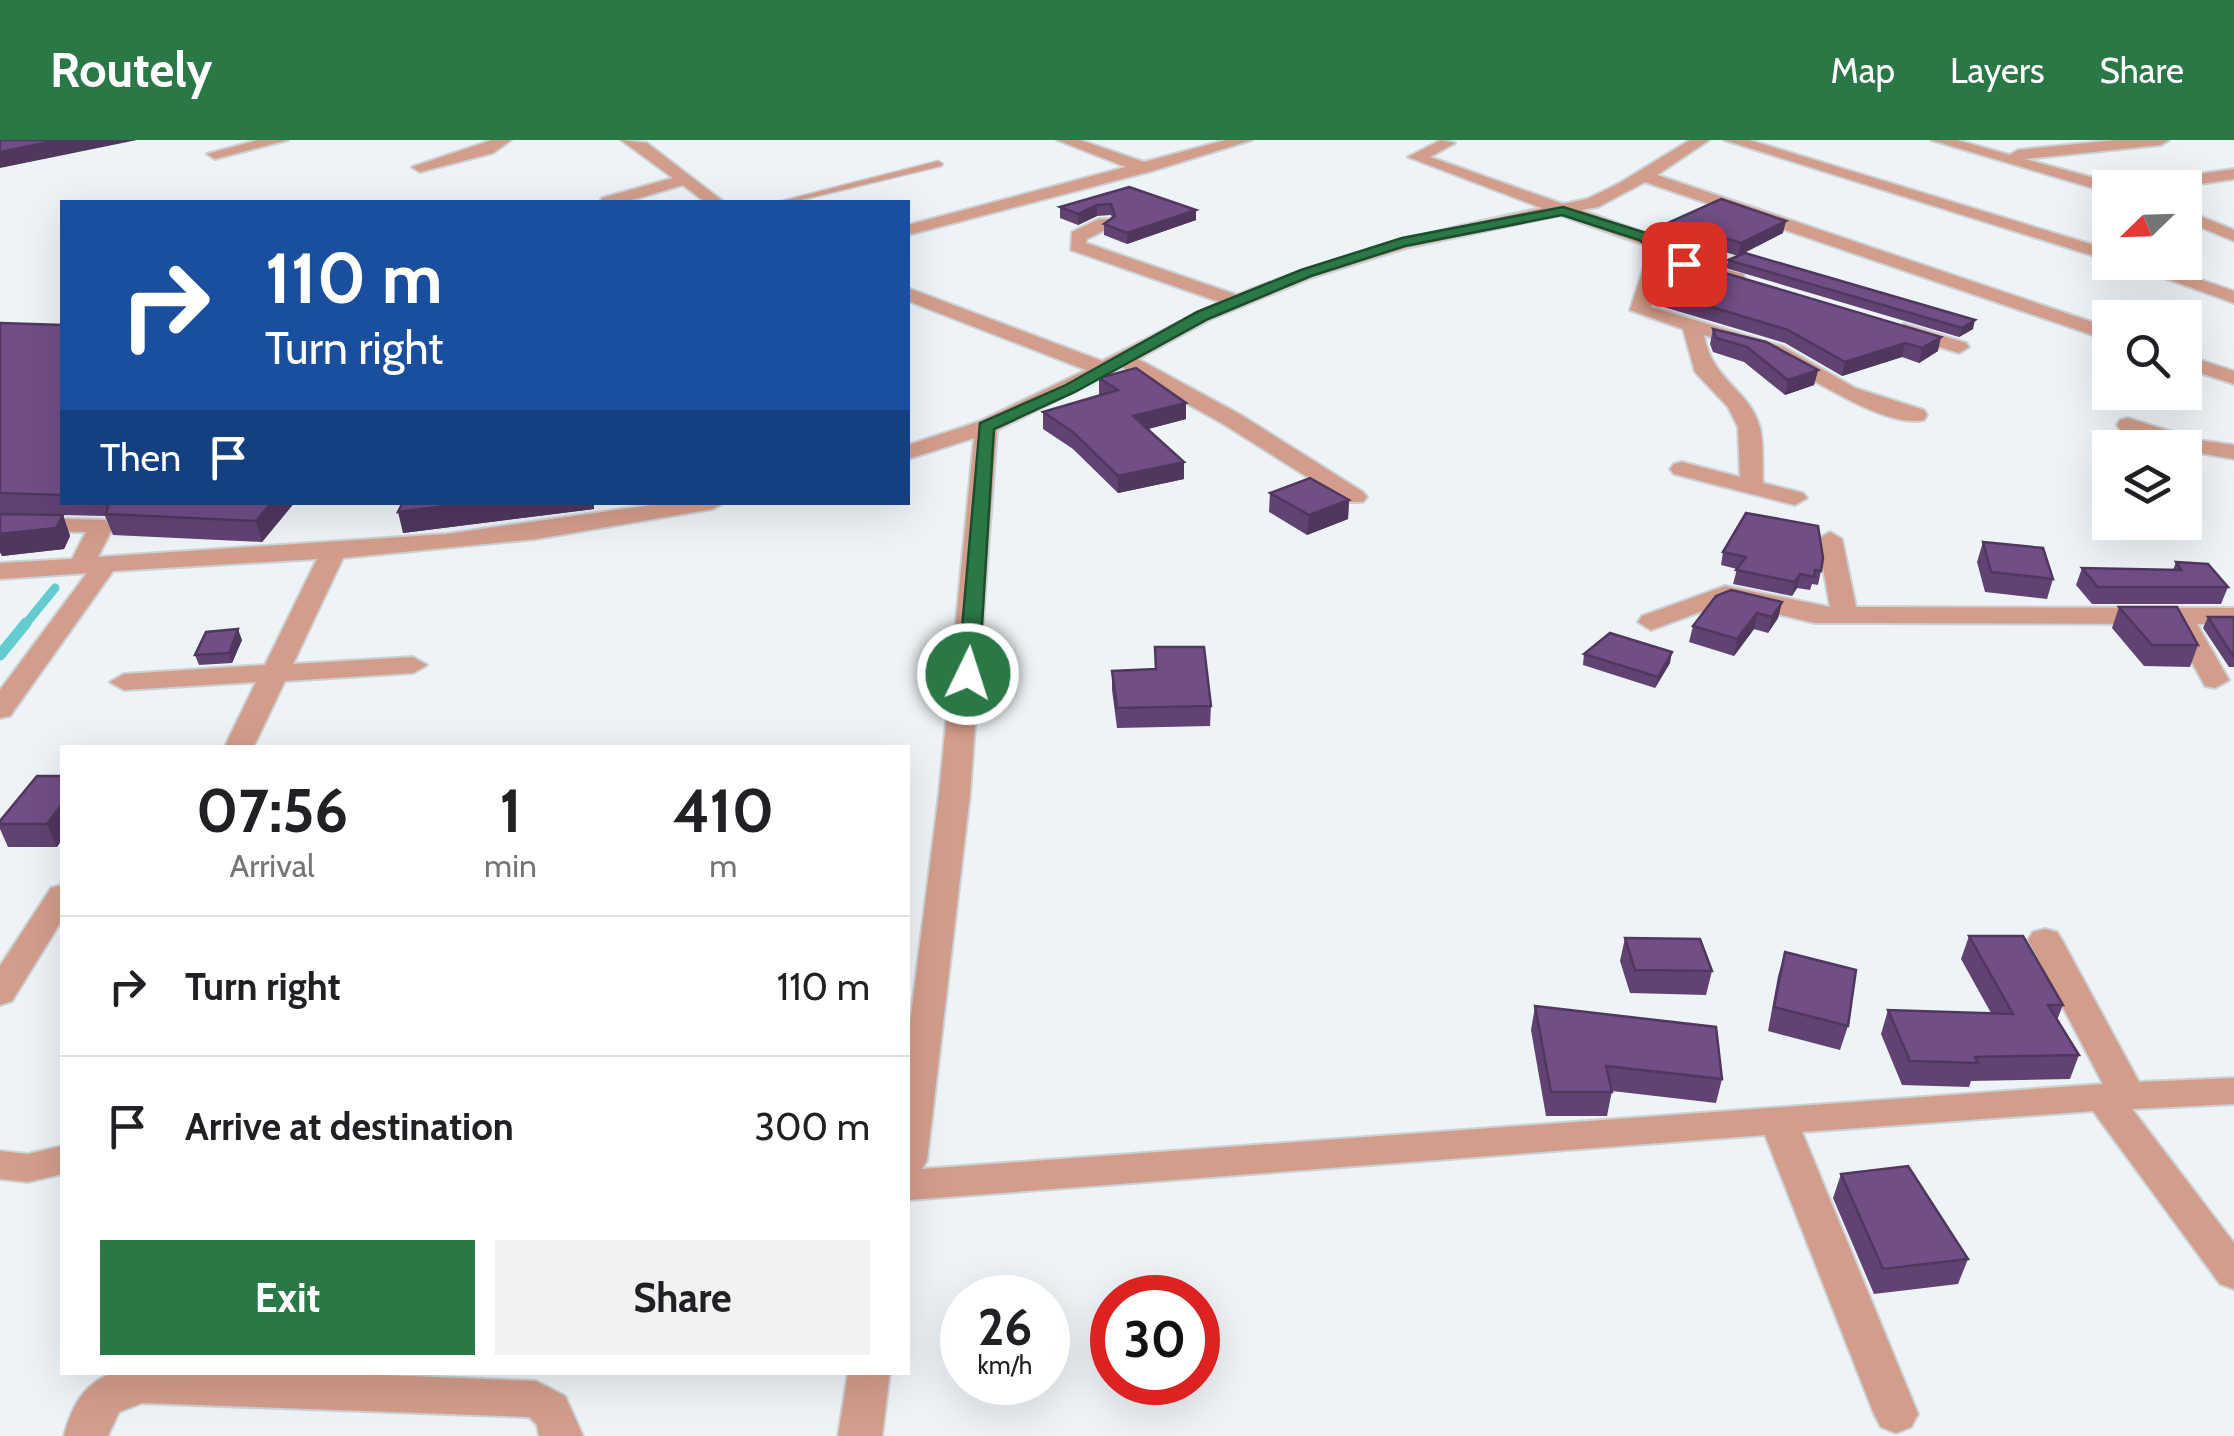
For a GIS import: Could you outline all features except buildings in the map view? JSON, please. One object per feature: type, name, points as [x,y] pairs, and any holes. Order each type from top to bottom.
[{"type":"street","points":[[215,154],[280,140]]},
{"type":"street","points":[[420,167],[487,150],[503,140]]},
{"type":"street","points":[[630,140],[656,152],[684,180],[712,200]]},
{"type":"street","points":[[1065,140],[1146,168]]},
{"type":"street","points":[[910,229],[1244,140]]},
{"type":"street","points":[[910,451],[986,426],[1237,301],[1306,273],[1402,242],[1604,198],[1701,140]]},
{"type":"street","points":[[1732,140],[2092,250]]},
{"type":"street","points":[[1939,140],[2092,183]]},
{"type":"street","points":[[2000,157],[2161,140]]},
{"type":"street","points":[[1447,143],[1416,158],[1656,245],[1640,310],[1786,355],[1848,393],[1916,415]]},
{"type":"street","points":[[2202,178],[2234,174]]},
{"type":"street","points":[[1644,176],[2092,328]]},
{"type":"street","points":[[615,200],[684,180]]},
{"type":"street","points":[[2202,222],[2234,236]]},
{"type":"street","points":[[1104,223],[1078,236],[1077,246],[1237,301]]},
{"type":"street","points":[[1656,257],[1760,284]]},
{"type":"street","points":[[2183,280],[2234,297]]},
{"type":"street","points":[[910,295],[1114,364],[1233,420],[1355,497]]},
{"type":"street","points":[[1692,324],[1696,354],[1705,372],[1737,404],[1749,427],[1752,487]]},
{"type":"street","points":[[1888,325],[1959,347]]},
{"type":"street","points":[[2202,367],[2234,378]]},
{"type":"street","points":[[2128,425],[2195,446],[2234,452]]},
{"type":"street","points":[[910,1133],[918,1026],[968,674],[986,426]]},
{"type":"street","points":[[1682,469],[1795,498]]},
{"type":"street","points":[[0,571],[532,535],[686,505]]},
{"type":"street","points":[[0,524],[96,524],[100,528],[94,564],[0,710]]},
{"type":"street","points":[[1830,539],[1844,614]]},
{"type":"street","points":[[239,745],[334,551]]},
{"type":"street","points":[[0,586],[29,569]]},
{"type":"street","points":[[1652,622],[1725,594],[1794,612],[2234,616]]},
{"type":"street","points":[[2180,616],[2216,680]]},
{"type":"street","points":[[124,682],[412,665]]},
{"type":"street","points":[[0,994],[60,898]]},
{"type":"street","points":[[2045,940],[2116,1097],[2234,1274]]},
{"type":"street","points":[[910,1185],[2234,1090]]},
{"type":"street","points":[[1778,1120],[1896,1414]]},
{"type":"street","points":[[0,1164],[28,1168],[60,1160]]},
{"type":"street","points":[[860,1436],[869,1375]]},
{"type":"street","points":[[86,1436],[95,1407],[107,1393],[142,1385],[536,1399],[547,1404],[557,1419],[561,1436]]},
{"type":"lane","points":[[792,200],[938,164]]},
{"type":"waterway","points":[[24,626],[55,588]]},
{"type":"waterway","points":[[0,655],[26,623]]},
{"type":"route","points":[[968,674],[986,426],[1069,389],[1202,316],[1306,273],[1402,242],[1563,210],[1644,237],[1656,245],[1656,257],[1684,264]]}]
